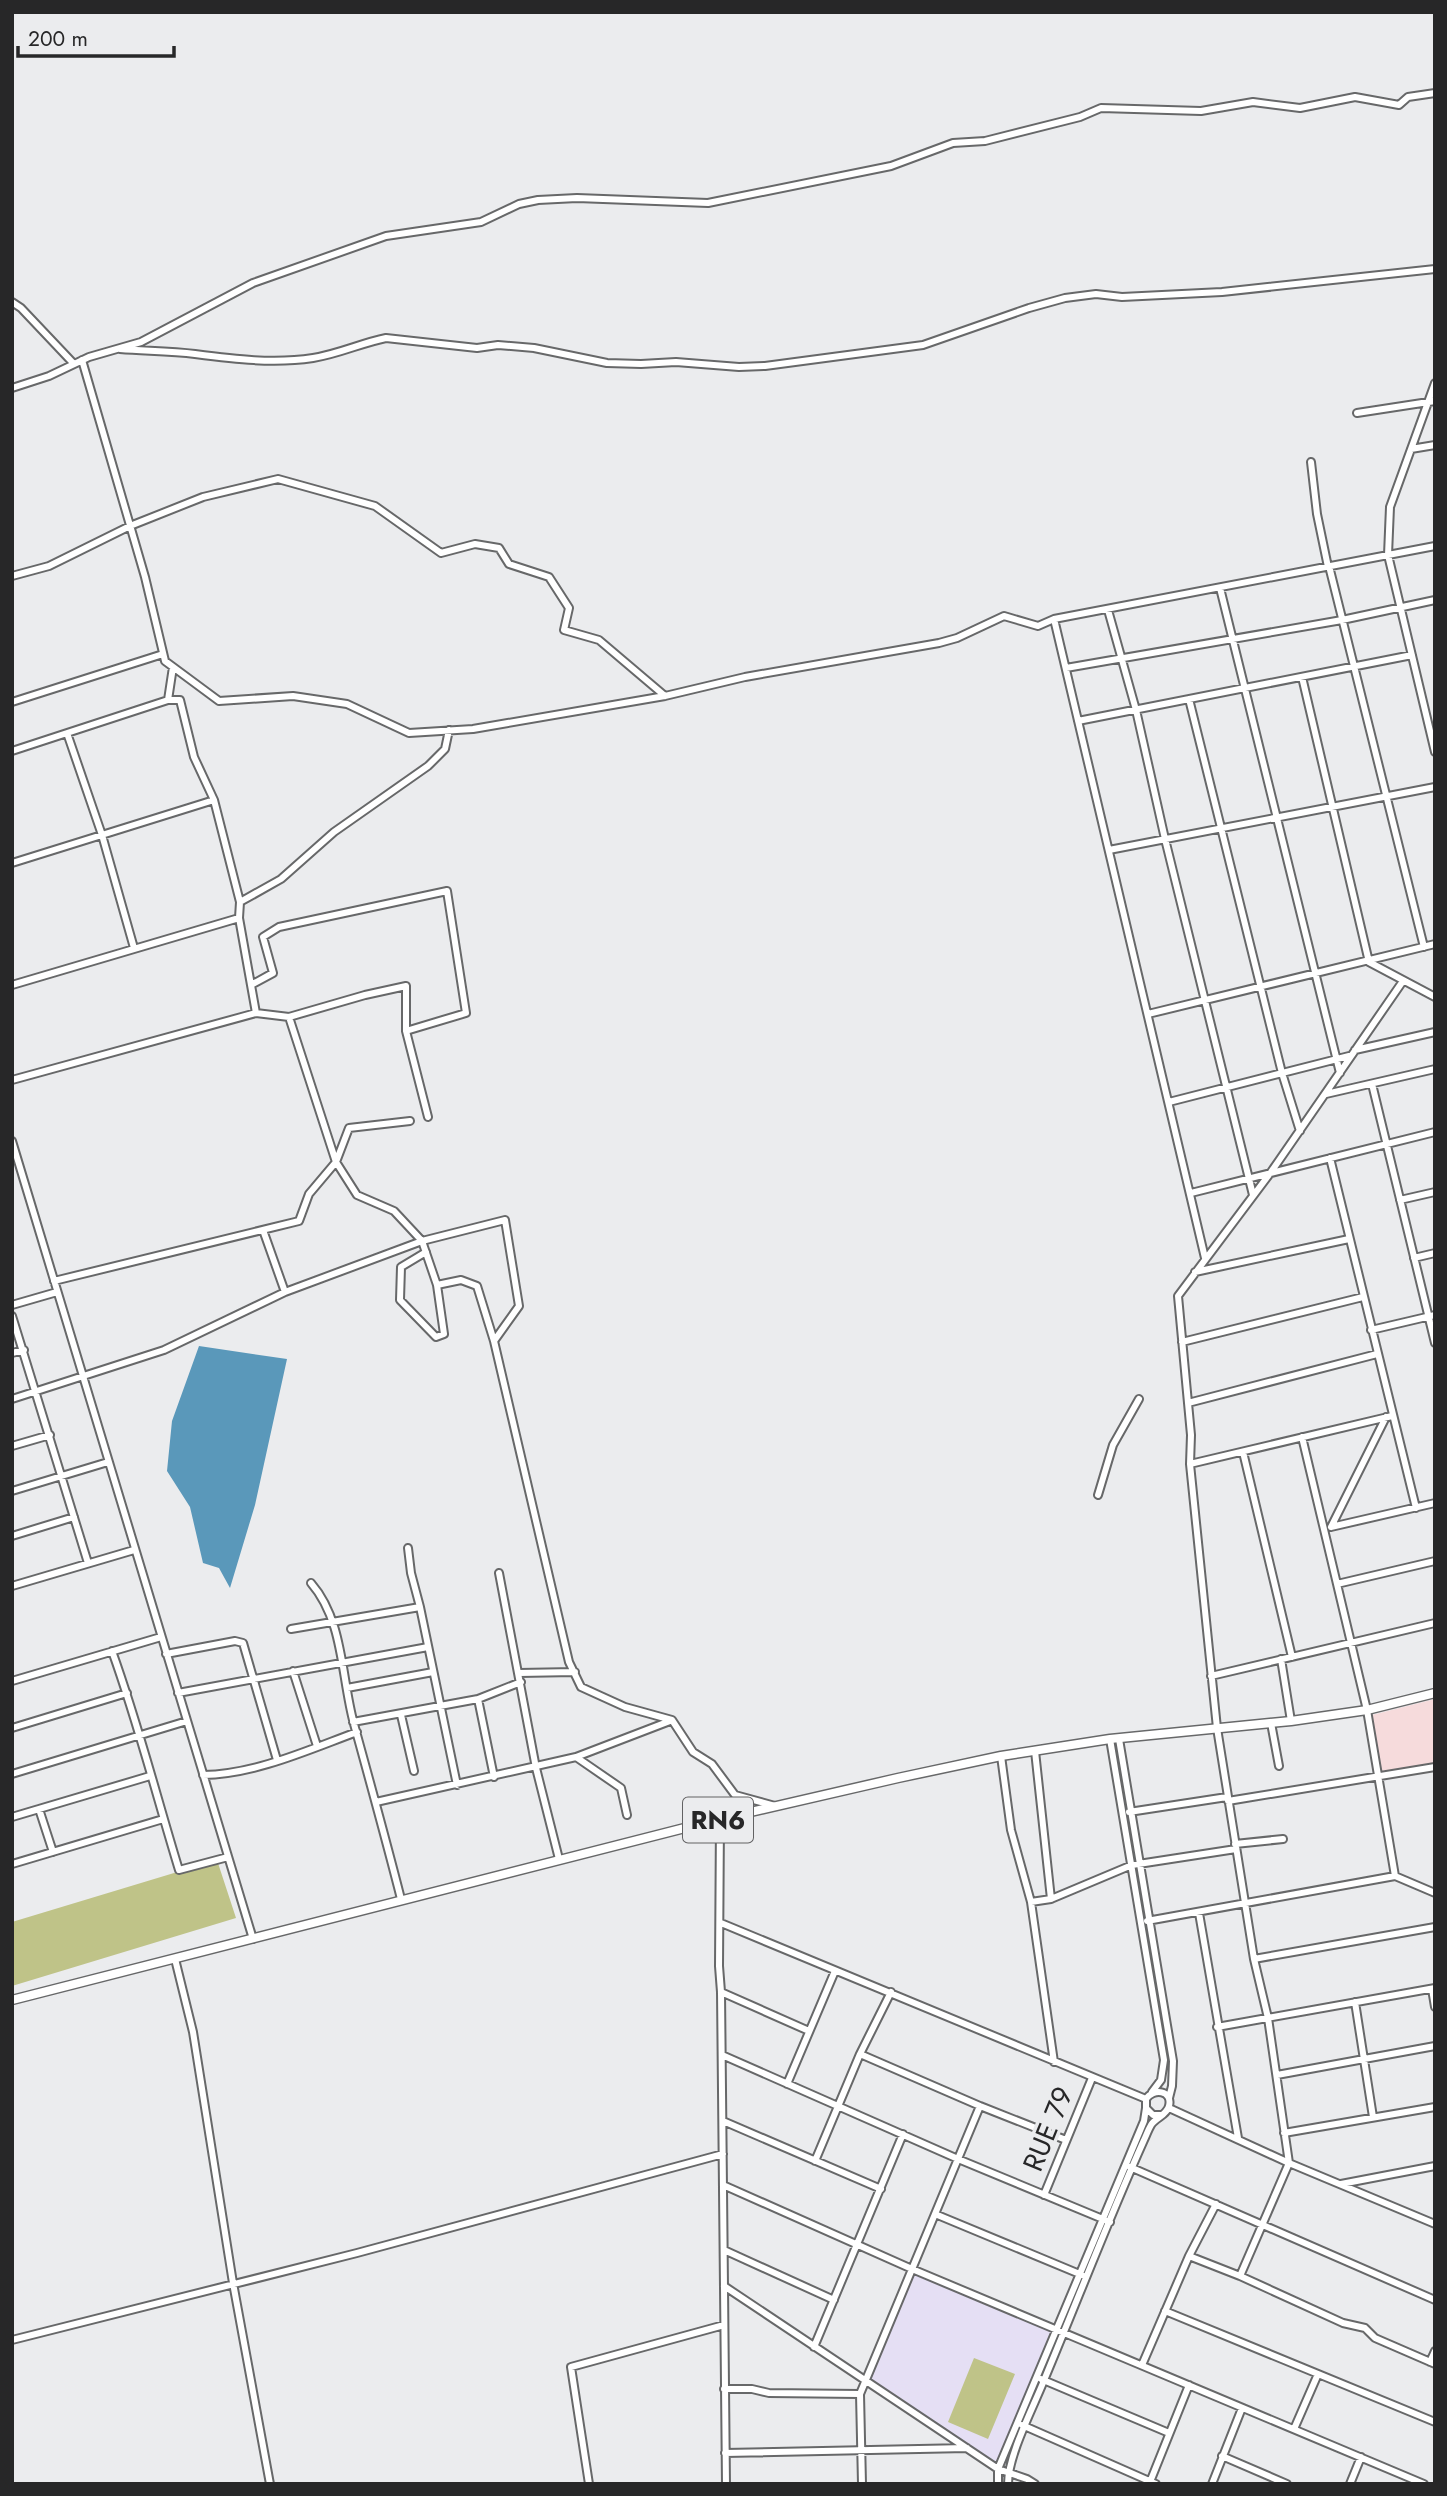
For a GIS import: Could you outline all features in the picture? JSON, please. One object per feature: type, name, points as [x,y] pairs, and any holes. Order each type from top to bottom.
[{"type":"main road","name":"RN6","points":[[12,2000],[720,1819],[1001,1756],[1114,1739],[1291,1721],[1367,1710],[1435,1693]]},
{"type":"street","points":[[12,388],[49,376],[114,348],[141,342],[253,283],[386,236],[481,222],[519,204],[538,200],[577,198],[708,203],[891,166],[953,143],[985,141],[1080,117],[1101,108],[1201,111],[1253,102],[1300,108],[1355,97],[1399,105],[1408,97],[1435,93]]},
{"type":"street","points":[[114,348],[215,358],[274,360],[341,353],[386,338],[477,348],[498,345],[534,348],[607,363],[676,362],[739,367],[765,366],[923,345],[1029,308],[1096,294],[1122,297],[1222,292],[1435,269]]},
{"type":"street","points":[[12,302],[74,364]]},
{"type":"street","points":[[82,360],[145,577],[165,662],[219,701],[293,696],[346,704],[409,733],[473,729],[665,696],[745,677],[939,643],[957,638],[1004,616],[1038,626],[1054,620],[1435,546]]},
{"type":"street","points":[[1435,383],[1431,402],[1390,507],[1388,555],[1435,752]]},
{"type":"street","points":[[1357,413],[1431,402]]},
{"type":"street","points":[[1411,449],[1435,444]]},
{"type":"street","points":[[1311,462],[1317,514],[1329,566],[1424,947]]},
{"type":"street","points":[[12,576],[49,566],[130,526],[203,497],[278,479],[375,506],[441,553],[475,544],[499,548],[509,564],[549,577],[569,608],[564,630],[599,640],[665,696]]},
{"type":"street","points":[[1220,587],[1339,1073]]},
{"type":"street","points":[[1066,668],[1342,620],[1435,600]]},
{"type":"street","points":[[1108,610],[1136,710],[1253,1195]]},
{"type":"street","points":[[1054,620],[1205,1258]]},
{"type":"street","points":[[12,702],[163,654]]},
{"type":"street","points":[[1079,721],[1412,655]]},
{"type":"street","points":[[168,700],[173,667]]},
{"type":"street","points":[[1302,677],[1369,962],[1435,997]]},
{"type":"street","points":[[1189,699],[1282,1073],[1300,1131]]},
{"type":"street","points":[[12,751],[168,700],[180,700],[194,757],[214,800],[240,902],[239,918],[256,1013]]},
{"type":"street","points":[[240,902],[281,879],[334,832],[428,766],[445,749],[449,730]]},
{"type":"street","points":[[67,733],[102,835],[134,948]]},
{"type":"street","points":[[1109,850],[1435,787]]},
{"type":"street","points":[[12,863],[214,800]]},
{"type":"street","points":[[251,985],[273,973],[263,937],[279,927],[447,891],[466,1013],[406,1031]]},
{"type":"street","points":[[12,985],[239,918]]},
{"type":"street","points":[[1148,1014],[1435,944]]},
{"type":"street","points":[[1240,2276],[1289,2163],[1268,2018],[1255,1959],[1217,1728],[1190,1464],[1188,1403],[1178,1296],[1271,1172],[1403,981]]},
{"type":"street","points":[[12,1080],[256,1013],[289,1017],[406,986],[406,1031],[428,1116]]},
{"type":"street","points":[[289,1017],[336,1162],[357,1195],[394,1211],[422,1241],[426,1252],[437,1286],[444,1334],[436,1337],[400,1300],[401,1267],[426,1252]]},
{"type":"street","points":[[1355,1050],[1435,1032]]},
{"type":"street","points":[[1169,1102],[1349,1056]]},
{"type":"street","points":[[1326,1094],[1435,1069]]},
{"type":"street","points":[[1372,1084],[1414,1258],[1432,1316],[1435,1343]]},
{"type":"street","points":[[54,1281],[299,1221],[309,1194],[336,1162],[349,1128],[410,1121]]},
{"type":"street","points":[[1191,1192],[1435,1132]]},
{"type":"street","points":[[12,1141],[16,1167],[54,1281],[253,1939]]},
{"type":"street","points":[[1330,1157],[1389,1416],[1416,1508]]},
{"type":"street","points":[[1401,1200],[1435,1192]]},
{"type":"street","points":[[12,1399],[164,1350],[285,1292],[422,1241],[505,1220],[519,1307],[494,1341]]},
{"type":"street","points":[[263,1230],[285,1292]]},
{"type":"street","points":[[1195,1272],[1349,1239]]},
{"type":"street","points":[[1414,1258],[1435,1253]]},
{"type":"street","points":[[437,1286],[461,1280],[477,1286],[494,1341],[569,1662],[581,1687],[625,1707],[672,1720],[693,1752],[712,1764],[735,1794],[776,1806]]},
{"type":"street","points":[[12,1306],[57,1292]]},
{"type":"street","points":[[1182,1342],[1363,1297]]},
{"type":"street","points":[[12,1316],[88,1563]]},
{"type":"street","points":[[1371,1330],[1432,1316]]},
{"type":"street","points":[[12,1353],[24,1349]]},
{"type":"street","points":[[1188,1403],[1377,1354]]},
{"type":"street","points":[[1098,1495],[1113,1445],[1139,1399]]},
{"type":"street","points":[[1190,1464],[1389,1416]]},
{"type":"street","points":[[1328,1528],[1389,1416]]},
{"type":"street","points":[[12,1446],[50,1435]]},
{"type":"street","points":[[1302,1437],[1328,1528],[1337,1584],[1367,1710],[1395,1876]]},
{"type":"street","points":[[1243,1452],[1292,1657]]},
{"type":"street","points":[[12,1491],[107,1462]]},
{"type":"street","points":[[1328,1528],[1435,1503]]},
{"type":"street","points":[[12,1536],[74,1517]]},
{"type":"street","points":[[408,1548],[411,1573],[421,1607],[457,1785]]},
{"type":"street","points":[[12,1586],[134,1550]]},
{"type":"street","points":[[1337,1584],[1435,1561]]},
{"type":"street","points":[[499,1573],[536,1768],[559,1859]]},
{"type":"street","points":[[311,1583],[323,1596],[339,1643],[354,1722],[401,1899]]},
{"type":"street","points":[[291,1629],[421,1607]]},
{"type":"street","points":[[1211,1676],[1435,1623]]},
{"type":"street","points":[[12,1681],[161,1637]]},
{"type":"street","points":[[166,1654],[239,1641],[245,1646],[277,1760]]},
{"type":"street","points":[[178,1693],[428,1647]]},
{"type":"street","points":[[112,1651],[179,1870],[228,1857]]},
{"type":"street","points":[[1281,1659],[1291,1721]]},
{"type":"street","points":[[293,1671],[317,1746]]},
{"type":"street","points":[[347,1688],[433,1672]]},
{"type":"street","points":[[519,1673],[575,1672]]},
{"type":"street","points":[[354,1722],[478,1699],[521,1682]]},
{"type":"street","points":[[12,1728],[127,1693]]},
{"type":"street","points":[[478,1699],[494,1777]]},
{"type":"street","points":[[401,1715],[414,1771]]},
{"type":"street","points":[[376,1802],[576,1757],[672,1720]]},
{"type":"street","points":[[12,1774],[187,1721]]},
{"type":"street","points":[[1271,1723],[1279,1766]]},
{"type":"street","points":[[203,1775],[223,1774],[277,1760],[357,1732]]},
{"type":"street","points":[[998,2484],[998,2469],[1101,2219],[1152,2124],[1169,2108],[1173,2060],[1145,1922],[1114,1739]]},
{"type":"street","points":[[1035,1751],[1051,1899]]},
{"type":"street","points":[[1001,1756],[1011,1830],[1031,1902],[1054,2062]]},
{"type":"street","points":[[576,1757],[621,1788],[627,1815]]},
{"type":"street","points":[[1127,1812],[1435,1767]]},
{"type":"street","points":[[12,1817],[150,1776]]},
{"type":"street","points":[[39,1809],[53,1852]]},
{"type":"street","points":[[12,1864],[163,1819]]},
{"type":"street","points":[[720,1819],[719,1966],[726,2484]]},
{"type":"street","points":[[1031,1902],[1051,1899],[1135,1865],[1283,1839]]},
{"type":"street","points":[[1145,1922],[1395,1876],[1435,1894]]},
{"type":"street","points":[[1199,1913],[1238,2138]]},
{"type":"street","points":[[1008,2484],[1008,2473],[1025,2427],[1110,2222],[1144,2121],[1146,2099],[1161,2080],[1164,2060],[1145,1922]]},
{"type":"street","points":[[721,1923],[1146,2099]]},
{"type":"street","points":[[1255,1959],[1435,1927]]},
{"type":"street","points":[[175,1959],[193,2032],[233,2283],[270,2484]]},
{"type":"street","points":[[787,2084],[835,1971]]},
{"type":"street","points":[[1217,2027],[1433,1988],[1435,2007]]},
{"type":"street","points":[[721,1992],[809,2031]]},
{"type":"street","points":[[815,2161],[860,2054],[891,1992]]},
{"type":"street","points":[[1355,2002],[1373,2117]]},
{"type":"street","points":[[1277,2075],[1435,2046]]},
{"type":"street","points":[[860,2054],[1066,2140]]},
{"type":"street","points":[[722,2055],[958,2160],[1110,2222]]},
{"type":"street","name":"RUE 79","points":[[1044,2195],[1092,2078]]},
{"type":"street","points":[[1152,2092],[1162,2092],[1169,2098]]},
{"type":"street","points":[[862,2484],[860,2394],[980,2106]]},
{"type":"street","points":[[1284,2133],[1435,2106]]},
{"type":"street","points":[[1146,2108],[1153,2115],[1162,2115]]},
{"type":"street","points":[[1169,2108],[1289,2163],[1435,2224]]},
{"type":"street","points":[[723,2121],[881,2189]]},
{"type":"street","points":[[814,2347],[903,2134]]},
{"type":"street","points":[[12,2340],[532,2207],[723,2154]]},
{"type":"street","points":[[1128,2166],[1435,2300]]},
{"type":"street","points":[[1341,2185],[1435,2166]]},
{"type":"street","points":[[723,2186],[912,2269],[1361,2457],[1413,2482],[1424,2484]]},
{"type":"street","points":[[1142,2365],[1189,2256],[1216,2204]]},
{"type":"street","points":[[935,2214],[1087,2278]]},
{"type":"street","points":[[724,2250],[834,2300]]},
{"type":"street","points":[[1189,2256],[1343,2323],[1365,2328],[1375,2338],[1433,2363],[1435,2351]]},
{"type":"street","points":[[724,2286],[998,2469],[1035,2484]]},
{"type":"street","points":[[1165,2311],[1435,2422]]},
{"type":"street","points":[[589,2484],[570,2367],[724,2325]]},
{"type":"street","points":[[1294,2429],[1318,2374]]},
{"type":"street","points":[[1036,2376],[1169,2433]]},
{"type":"street","points":[[1017,2423],[1152,2483],[1189,2385]]},
{"type":"street","points":[[724,2389],[752,2389],[769,2393],[860,2394]]},
{"type":"street","points":[[1212,2484],[1242,2408]]},
{"type":"street","points":[[725,2453],[967,2448]]},
{"type":"street","points":[[1223,2456],[1287,2484]]},
{"type":"street","points":[[1350,2484],[1361,2457]]},
{"type":"shaded area","points":[[1435,1699],[1435,1766],[1381,1776],[1372,1715]]},
{"type":"shaded area","points":[[914,2271],[1052,2330],[996,2466],[867,2378]]},
{"type":"green space","points":[[217,1860],[236,1918],[12,1986],[12,1922]]},
{"type":"green space","points":[[974,2358],[1015,2374],[988,2439],[948,2422]]},
{"type":"water","points":[[199,1346],[287,1359],[255,1505],[230,1588],[219,1568],[203,1563],[190,1507],[167,1471],[172,1421]]}]
